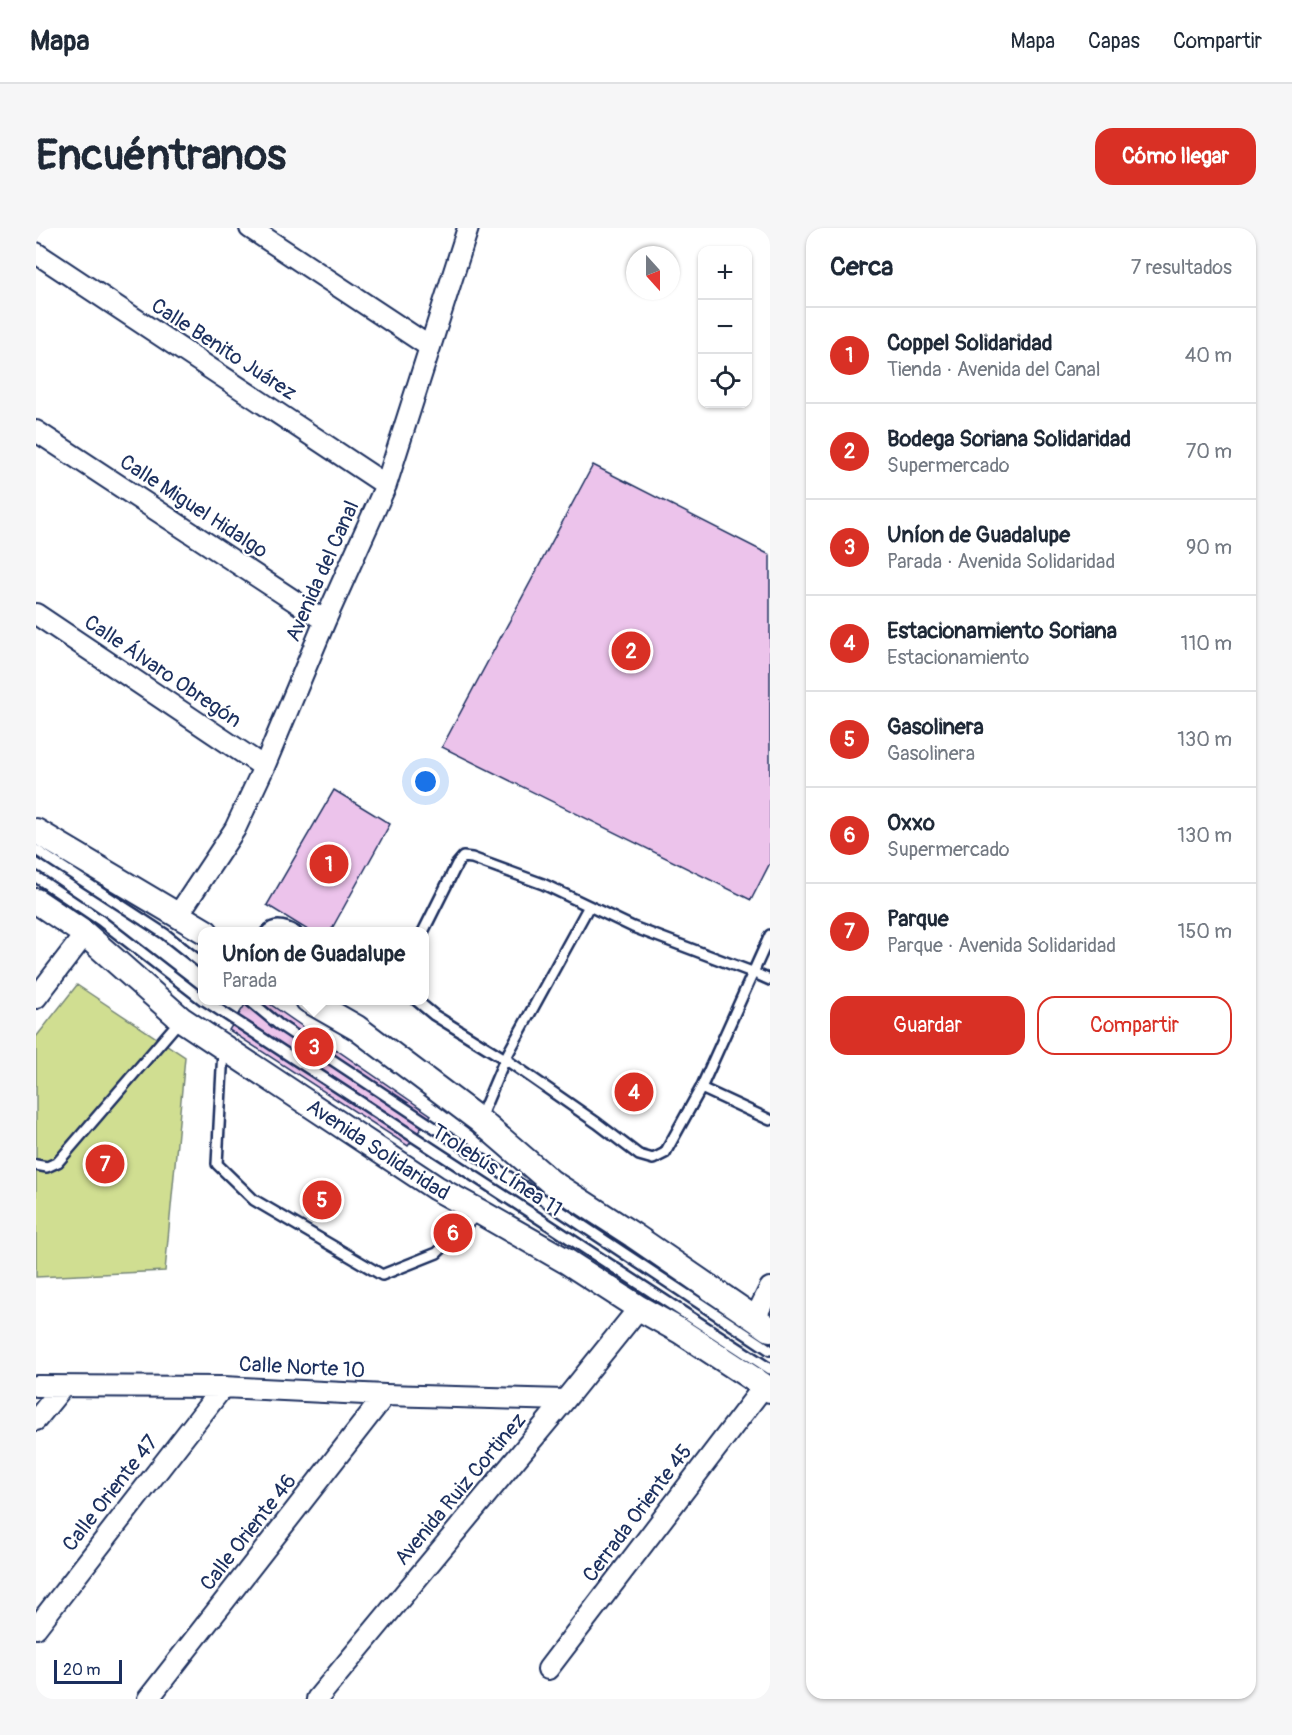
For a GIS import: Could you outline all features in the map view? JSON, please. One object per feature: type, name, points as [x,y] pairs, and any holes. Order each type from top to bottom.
[{"type":"street","points":[[250,228],[430,347]]},
{"type":"street","name":"Avenida del Canal","points":[[178,915],[235,829],[386,485],[468,228]]},
{"type":"street","name":"Calle Benito Juárez","points":[[36,253],[386,485]]},
{"type":"street","name":"Calle Miguel Hidalgo","points":[[36,430],[325,621]]},
{"type":"street","name":"Calle Álvaro Obregón","points":[[36,614],[264,767]]},
{"type":"street","points":[[36,831],[198,927]]},
{"type":"street","name":"Avenida Solidaridad","points":[[36,901],[85,934],[181,1019],[436,1188],[566,1261],[639,1308],[768,1382]]},
{"type":"street","points":[[36,998],[85,934]]},
{"type":"street","points":[[317,1005],[357,1028],[479,1120],[551,1182],[764,1319],[770,1288]]},
{"type":"street","name":"Avenida Ruiz Cortinez","points":[[317,1699],[639,1308]]},
{"type":"street","name":"Cerrada Oriente 45","points":[[548,1669],[768,1382]]},
{"type":"street","name":"Calle Norte 10","points":[[36,1386],[222,1387],[385,1395],[565,1400]]},
{"type":"street","points":[[36,1420],[63,1387]]},
{"type":"street","name":"Calle Oriente 47","points":[[36,1628],[222,1387]]},
{"type":"street","name":"Calle Oriente 46","points":[[148,1699],[385,1395]]},
{"type":"lane","points":[[36,850],[165,934],[198,960]]},
{"type":"lane","points":[[426,927],[457,864],[463,857],[472,858],[543,884],[633,927],[770,980]]},
{"type":"lane","name":"Trolebús Línea 11","points":[[36,877],[100,920],[198,995]]},
{"type":"lane","points":[[479,1120],[505,1059],[589,906]]},
{"type":"lane","points":[[271,927],[288,927]]},
{"type":"lane","points":[[422,1005],[434,1015],[505,1059],[639,1155],[653,1159],[665,1153],[701,1088],[770,935]]},
{"type":"lane","name":"Trolebús Línea 11","points":[[211,1005],[768,1382]]},
{"type":"lane","name":"Trolebús Línea 11","points":[[256,1005],[296,1036],[770,1350]]},
{"type":"lane","points":[[36,1165],[47,1167],[58,1162],[181,1019]]},
{"type":"lane","points":[[224,1047],[217,1164],[254,1200],[382,1275],[437,1253],[480,1212]]},
{"type":"lane","points":[[701,1088],[770,1120]]},
{"type":"green space","points":[[77,985],[185,1057],[165,1271],[36,1277],[36,1037]]},
{"type":"building","points":[[593,465],[770,555],[770,863],[751,900],[442,747]]},
{"type":"building","points":[[334,790],[390,824],[333,927],[303,927],[267,905]]},
{"type":"building","points":[[245,1005],[271,1005],[431,1115],[408,1146],[229,1030]]},
{"type":"place","name":"Bodega Soriana Solidaridad","points":[[631,651]]},
{"type":"place","name":"Coppel Solidaridad","points":[[329,864]]},
{"type":"place","name":"Uníon de Guadalupe","points":[[314,1047]]},
{"type":"place","name":"Estacionamiento Soriana","points":[[634,1092]]},
{"type":"place","name":"Parque","points":[[105,1164]]},
{"type":"place","name":"Gasolinera","points":[[322,1200]]},
{"type":"place","name":"Oxxo","points":[[453,1233]]}]
